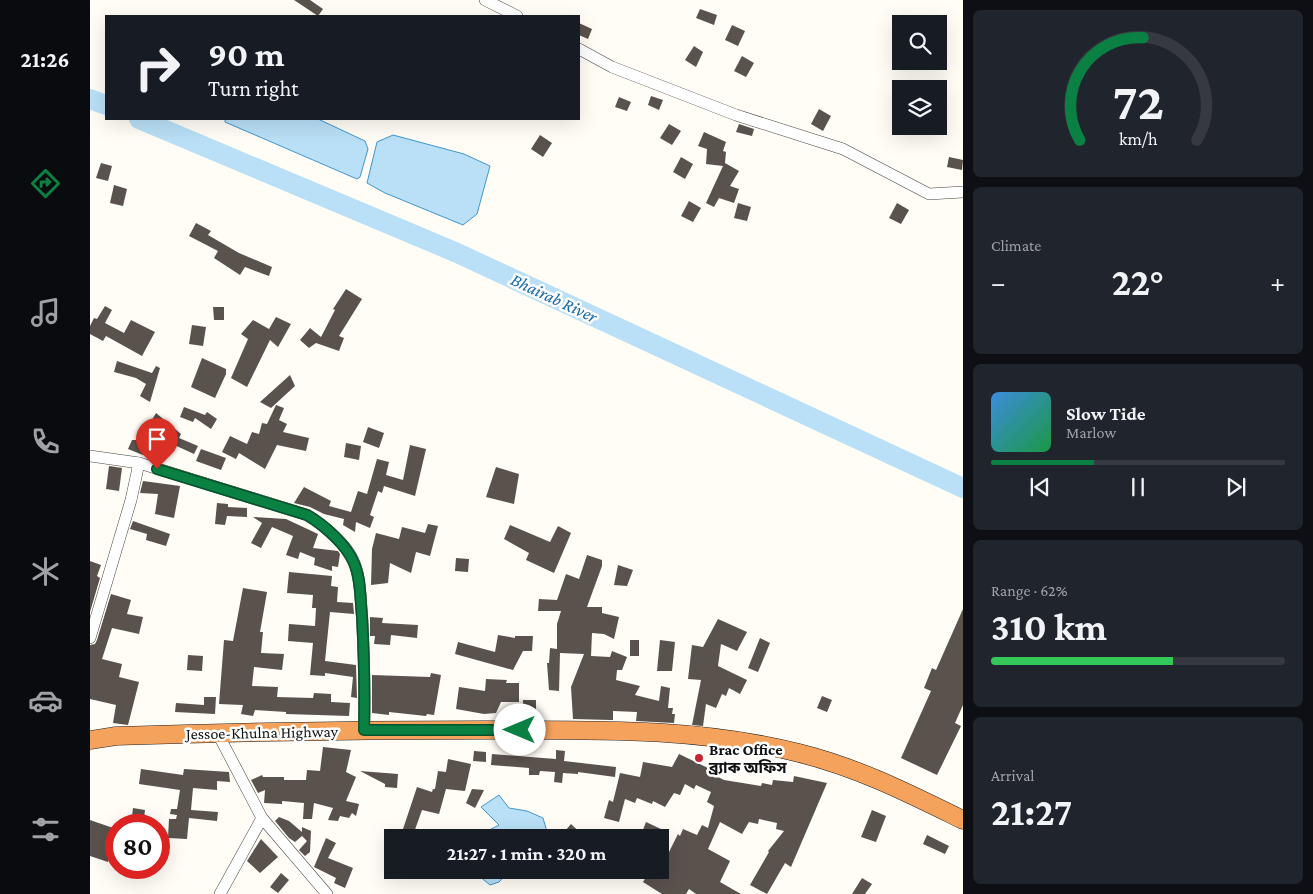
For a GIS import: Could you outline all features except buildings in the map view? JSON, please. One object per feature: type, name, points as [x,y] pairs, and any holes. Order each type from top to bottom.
[{"type":"highway","points":[[90,726],[116,736]]},
{"type":"highway","name":"Jessoe-Khulna Highway","points":[[116,736],[364,730],[618,730],[676,733],[768,746],[825,761],[880,779],[963,820]]},
{"type":"highway","points":[[90,740],[116,736]]},
{"type":"street","points":[[485,0],[515,15]]},
{"type":"street","points":[[580,50],[612,67],[736,115],[843,148],[929,194],[963,192]]},
{"type":"street","points":[[90,456],[139,463],[307,515],[320,522],[350,554],[360,583],[365,670],[364,730]]},
{"type":"street","points":[[90,638],[139,463]]},
{"type":"street","points":[[218,734],[262,818],[327,894]]},
{"type":"street","points":[[220,894],[262,818]]},
{"type":"water","points":[[225,120],[320,120],[365,141],[368,149],[360,177],[357,179],[225,122]]},
{"type":"water","points":[[393,135],[464,154],[490,166],[477,214],[463,225],[385,193],[367,183],[377,142]]},
{"type":"water","points":[[499,795],[509,808],[527,811],[543,818],[546,829],[491,829],[499,825],[481,807]]},
{"type":"water","points":[[483,879],[502,879],[499,882],[490,885]]},
{"type":"waterway","name":"Bhairab River","points":[[90,99],[105,105]]},
{"type":"waterway","name":"Bhairab River","points":[[141,120],[455,252],[963,488]]},
{"type":"place","name":"Brac Office ব্র্যাক অফিস","points":[[699,758]]},
{"type":"route","points":[[157,469],[307,515],[320,522],[350,554],[360,583],[365,670],[364,730],[520,730]]}]
